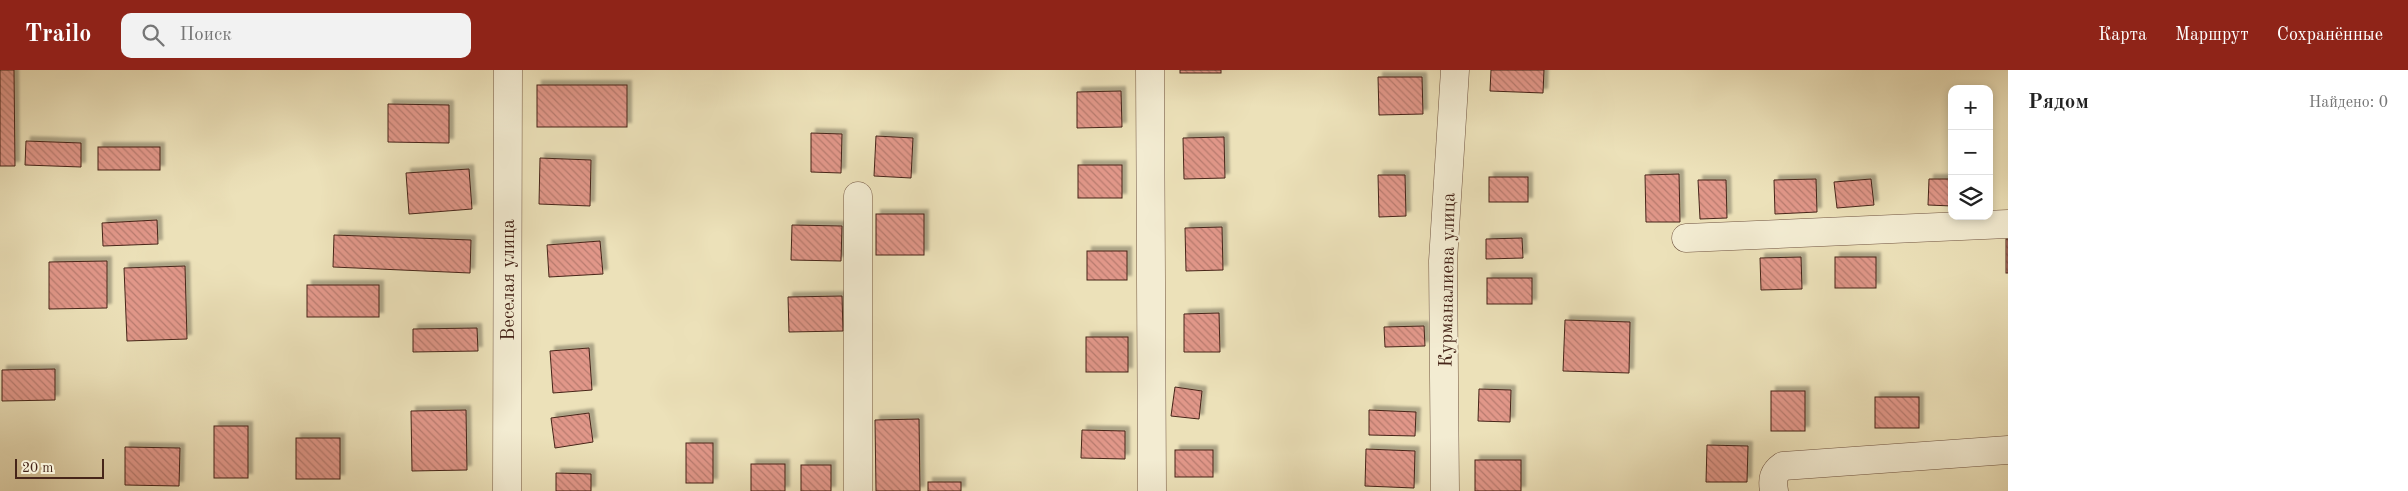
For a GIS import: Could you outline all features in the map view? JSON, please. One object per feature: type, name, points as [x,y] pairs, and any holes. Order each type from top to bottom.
[{"type":"street","name":"Веселая улица","points":[[507,491],[508,70]]},
{"type":"street","points":[[1150,70],[1152,491]]},
{"type":"street","name":"Курманалиева улица","points":[[1445,491],[1443,261],[1455,70]]},
{"type":"street","points":[[858,196],[858,491]]},
{"type":"street","points":[[1686,238],[2008,224]]},
{"type":"street","points":[[1774,491],[1772,481],[1775,472],[1783,466],[2008,450]]},
{"type":"building","points":[[0,70],[14,70],[15,166],[0,166]]},
{"type":"building","points":[[1180,70],[1221,70],[1221,73],[1180,73]]},
{"type":"building","points":[[1491,70],[1544,70],[1543,93],[1490,91]]},
{"type":"building","points":[[1378,77],[1422,77],[1423,114],[1379,115]]},
{"type":"building","points":[[537,85],[627,85],[627,127],[537,127]]},
{"type":"building","points":[[1121,91],[1122,127],[1077,128],[1077,92]]},
{"type":"building","points":[[388,104],[449,105],[449,143],[388,142]]},
{"type":"building","points":[[811,133],[842,134],[841,173],[811,172]]},
{"type":"building","points":[[876,136],[913,138],[911,178],[874,176]]},
{"type":"building","points":[[1224,137],[1225,178],[1184,179],[1183,138]]},
{"type":"building","points":[[26,141],[81,143],[81,167],[25,165]]},
{"type":"building","points":[[98,147],[160,147],[160,170],[98,170]]},
{"type":"building","points":[[540,158],[591,160],[590,206],[539,204]]},
{"type":"building","points":[[1078,165],[1122,165],[1122,198],[1078,198]]},
{"type":"building","points":[[469,169],[472,209],[409,214],[406,173]]},
{"type":"building","points":[[1679,174],[1680,222],[1646,222],[1645,175]]},
{"type":"building","points":[[1378,175],[1405,175],[1406,216],[1379,217]]},
{"type":"building","points":[[1489,177],[1528,177],[1528,202],[1489,202]]},
{"type":"building","points":[[1816,179],[1817,212],[1775,214],[1774,180]]},
{"type":"building","points":[[1871,179],[1874,205],[1837,208],[1834,182]]},
{"type":"building","points":[[1929,179],[1948,179],[1948,206],[1928,205]]},
{"type":"building","points":[[1698,180],[1726,180],[1727,218],[1700,219]]},
{"type":"building","points":[[876,214],[924,214],[924,255],[876,255]]},
{"type":"building","points":[[157,220],[158,244],[103,246],[102,223]]},
{"type":"building","points":[[792,225],[842,226],[841,261],[791,260]]},
{"type":"building","points":[[1222,227],[1223,270],[1186,271],[1185,228]]},
{"type":"building","points":[[334,235],[471,240],[470,273],[333,267]]},
{"type":"building","points":[[1522,238],[1523,258],[1486,259],[1486,239]]},
{"type":"building","points":[[2006,239],[2008,239],[2008,273],[2006,273]]},
{"type":"building","points":[[600,241],[603,274],[549,277],[547,245]]},
{"type":"building","points":[[1087,251],[1127,251],[1127,280],[1087,280]]},
{"type":"building","points":[[1801,257],[1802,289],[1761,290],[1760,258]]},
{"type":"building","points":[[1835,257],[1876,257],[1876,288],[1835,288]]},
{"type":"building","points":[[107,261],[107,308],[49,309],[49,262]]},
{"type":"building","points":[[185,266],[187,339],[127,341],[124,268]]},
{"type":"building","points":[[1487,278],[1532,278],[1532,304],[1487,304]]},
{"type":"building","points":[[307,285],[379,285],[379,317],[307,317]]},
{"type":"building","points":[[842,296],[843,331],[789,332],[788,297]]},
{"type":"building","points":[[1219,313],[1220,352],[1184,352],[1184,314]]},
{"type":"building","points":[[1565,320],[1630,322],[1629,373],[1563,371]]},
{"type":"building","points":[[1424,326],[1425,346],[1385,347],[1384,327]]},
{"type":"building","points":[[477,328],[478,351],[413,352],[413,329]]},
{"type":"building","points":[[1086,337],[1128,337],[1128,372],[1086,372]]},
{"type":"building","points":[[589,348],[592,390],[553,393],[550,351]]},
{"type":"building","points":[[55,369],[55,400],[2,401],[2,370]]},
{"type":"building","points":[[1175,387],[1202,391],[1199,419],[1171,416]]},
{"type":"building","points":[[1479,389],[1511,390],[1510,422],[1478,421]]},
{"type":"building","points":[[1771,391],[1805,391],[1805,431],[1771,431]]},
{"type":"building","points":[[1875,397],[1919,397],[1919,428],[1875,428]]},
{"type":"building","points":[[466,410],[467,470],[412,471],[411,411]]},
{"type":"building","points":[[1369,410],[1416,412],[1415,436],[1369,435]]},
{"type":"building","points":[[589,413],[593,442],[555,448],[551,418]]},
{"type":"building","points":[[919,419],[920,491],[876,491],[875,420]]},
{"type":"building","points":[[214,426],[248,426],[248,478],[214,478]]},
{"type":"building","points":[[1082,430],[1125,431],[1125,459],[1081,458]]},
{"type":"building","points":[[296,438],[340,438],[340,479],[296,479]]},
{"type":"building","points":[[686,443],[713,443],[713,483],[686,483]]},
{"type":"building","points":[[1707,445],[1748,446],[1747,482],[1706,482]]},
{"type":"building","points":[[125,447],[180,448],[179,486],[125,485]]},
{"type":"building","points":[[1366,449],[1415,451],[1414,488],[1365,486]]},
{"type":"building","points":[[1175,450],[1213,450],[1213,477],[1175,477]]},
{"type":"building","points":[[1475,460],[1521,460],[1521,491],[1475,491]]},
{"type":"building","points":[[751,464],[785,464],[785,491],[751,491]]},
{"type":"building","points":[[801,465],[831,465],[831,491],[801,491]]},
{"type":"building","points":[[556,473],[591,474],[591,491],[556,491]]},
{"type":"building","points":[[928,482],[961,482],[961,491],[928,491]]}]
